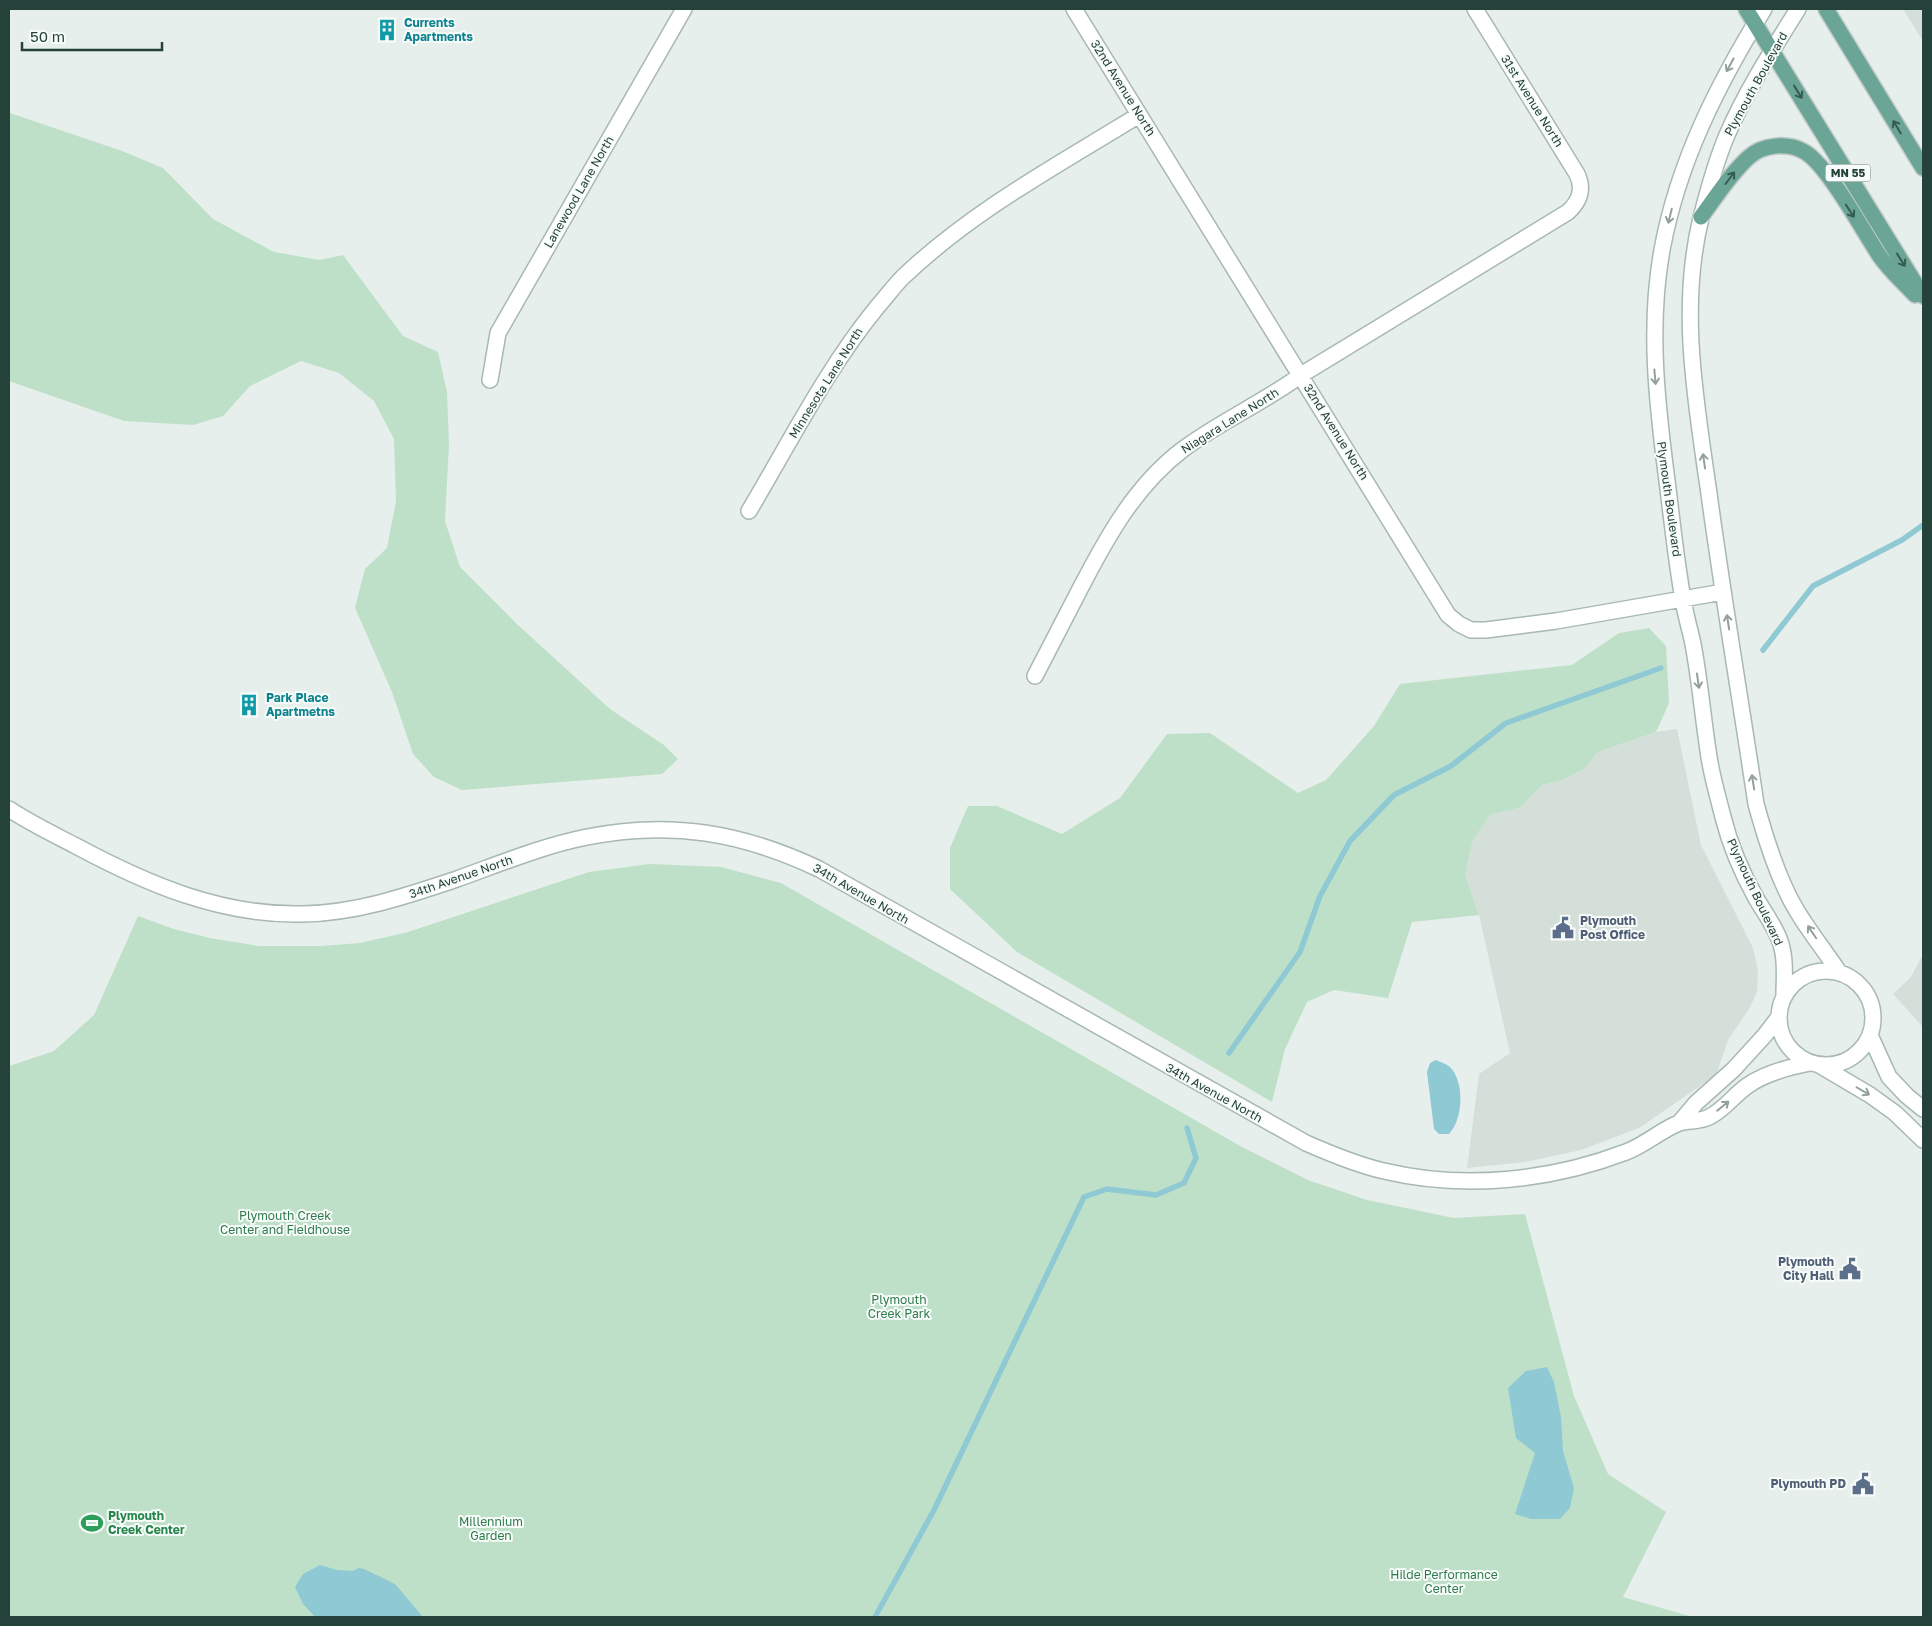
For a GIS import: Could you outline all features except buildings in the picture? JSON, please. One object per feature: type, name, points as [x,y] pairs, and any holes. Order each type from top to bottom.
[{"type":"main road","name":"MN 55","points":[[1746,9],[1923,296]]},
{"type":"main road","points":[[1826,9],[1923,168]]},
{"type":"main road","points":[[1701,217],[1732,175],[1750,156],[1766,148],[1781,146],[1805,151],[1823,169],[1881,258],[1923,304]]},
{"type":"street","name":"Lanewood Lane North","points":[[490,380],[498,333],[684,9]]},
{"type":"street","name":"32nd Avenue North","points":[[1074,9],[1448,616],[1471,630],[1486,630],[1556,621],[1723,592]]},
{"type":"street","name":"31st Avenue North","points":[[1475,9],[1577,174],[1582,184],[1580,195]]},
{"type":"street","name":"Plymouth Boulevard","points":[[1764,9],[1722,80],[1694,141],[1675,197],[1662,251],[1655,309],[1654,368],[1683,599],[1693,645],[1710,760],[1724,822],[1741,868],[1782,948],[1784,994]]},
{"type":"street","name":"Plymouth Boulevard","points":[[1798,9],[1772,50],[1736,114],[1726,137],[1701,217],[1691,273],[1692,364],[1723,592],[1756,804],[1785,890],[1812,934],[1839,972]]},
{"type":"street","name":"Minnesota Lane North","points":[[749,511],[827,378],[861,327],[901,279],[947,238],[998,202],[1140,115]]},
{"type":"street","name":"Niagara Lane North","points":[[1035,676],[1107,538],[1129,505],[1153,475],[1183,450],[1568,212],[1576,204],[1580,195]]},
{"type":"street","name":"34th Avenue North","points":[[9,809],[99,858],[148,882],[186,896],[229,907],[275,914],[325,912],[380,904],[585,837],[620,831],[650,829],[681,830],[721,835],[760,845],[792,856],[819,870],[1275,1128],[1306,1143],[1360,1164],[1385,1172],[1422,1178],[1458,1181],[1510,1180],[1570,1169],[1612,1157],[1644,1143],[1679,1123],[1696,1103],[1734,1070],[1751,1052],[1778,1018]]},
{"type":"street","points":[[1816,1065],[1839,1064],[1852,1058],[1863,1048],[1870,1035],[1873,1017],[1869,999],[1864,990],[1849,977],[1839,972],[1823,971],[1808,974],[1794,982],[1784,994],[1779,1007],[1778,1018],[1781,1035],[1788,1047],[1798,1057],[1870,1095],[1895,1113],[1923,1140]]},
{"type":"street","points":[[1870,1035],[1889,1077],[1923,1109]]},
{"type":"street","name":"34th Avenue North","points":[[1679,1123],[1709,1118],[1748,1085],[1767,1075],[1792,1067],[1816,1065]]},
{"type":"shaded area","points":[[1903,9],[1923,9],[1923,41]]},
{"type":"shaded area","points":[[1677,729],[1701,845],[1753,948],[1758,971],[1757,992],[1749,1009],[1728,1040],[1716,1075],[1639,1128],[1581,1150],[1525,1162],[1467,1168],[1479,1074],[1510,1053],[1479,915],[1465,875],[1473,840],[1491,814],[1520,808],[1542,785],[1563,780],[1585,768],[1598,752],[1656,732]]},
{"type":"shaded area","points":[[1923,954],[1923,1027],[1893,994],[1911,977]]},
{"type":"green space","points":[[10,113],[122,151],[163,168],[213,219],[274,252],[320,260],[343,255],[403,336],[438,352],[447,392],[449,444],[445,521],[460,567],[518,625],[610,709],[664,745],[678,759],[662,774],[462,790],[434,777],[413,754],[392,692],[355,608],[365,569],[387,548],[396,501],[394,439],[374,401],[339,373],[301,361],[250,386],[223,416],[193,425],[124,421],[9,381]]},
{"type":"green space","points":[[1649,628],[1666,646],[1669,703],[1656,732],[1598,752],[1585,768],[1563,780],[1542,785],[1520,808],[1491,814],[1473,840],[1465,875],[1479,915],[1412,922],[1388,998],[1334,990],[1307,1002],[1285,1049],[1272,1102],[1017,952],[950,889],[950,848],[968,806],[997,806],[1062,834],[1120,798],[1167,734],[1210,733],[1298,793],[1326,780],[1374,726],[1400,684],[1572,665],[1619,633]]},
{"type":"green space","points":[[650,864],[721,867],[781,883],[1242,1147],[1308,1180],[1367,1200],[1454,1218],[1525,1214],[1574,1396],[1608,1474],[1666,1512],[1623,1597],[1693,1617],[9,1617],[9,1066],[54,1051],[94,1015],[138,916],[174,929],[210,938],[259,946],[321,946],[360,943],[408,932],[589,872]]},
{"type":"water","points":[[1436,1060],[1450,1067],[1455,1074],[1460,1091],[1457,1120],[1449,1134],[1439,1134],[1434,1129],[1427,1072],[1430,1063]]},
{"type":"water","points":[[1547,1367],[1554,1382],[1561,1417],[1563,1451],[1574,1488],[1570,1508],[1560,1519],[1531,1519],[1515,1514],[1535,1453],[1516,1438],[1508,1388],[1526,1371]]},
{"type":"water","points":[[320,1565],[337,1570],[352,1571],[359,1568],[364,1569],[387,1580],[396,1585],[423,1617],[315,1617],[303,1604],[295,1587],[303,1574]]},
{"type":"waterway","points":[[1763,650],[1813,586],[1902,540],[1923,525]]},
{"type":"waterway","points":[[1229,1053],[1300,952],[1320,896],[1350,841],[1394,795],[1451,766],[1506,723],[1661,668]]},
{"type":"waterway","points":[[875,1617],[934,1510],[1084,1197],[1107,1189],[1156,1195],[1184,1183],[1196,1158],[1187,1128]]},
{"type":"place","name":"Currents Apartments","points":[[387,30]]},
{"type":"place","name":"Park Place Apartmetns","points":[[249,705]]},
{"type":"place","name":"Plymouth Post Office","points":[[1563,928]]},
{"type":"place","name":"Plymouth City Hall","points":[[1850,1269]]},
{"type":"place","name":"Plymouth PD","points":[[1863,1484]]},
{"type":"place","name":"Plymouth Creek Center","points":[[92,1523]]},
{"type":"park label","name":"Plymouth Creek Center and Fieldhouse","points":[[285,1223]]},
{"type":"park label","name":"Plymouth Creek Park","points":[[899,1307]]},
{"type":"park label","name":"Millennium Garden","points":[[491,1529]]},
{"type":"park label","name":"Hilde Performance Center","points":[[1444,1582]]}]
